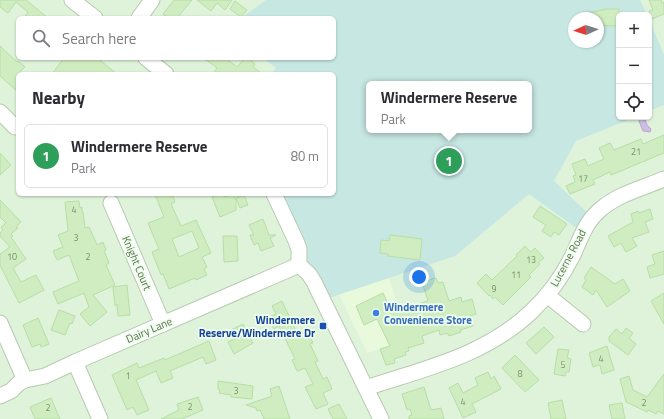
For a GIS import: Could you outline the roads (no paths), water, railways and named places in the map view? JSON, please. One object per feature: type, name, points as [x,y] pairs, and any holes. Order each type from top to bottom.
[{"type":"street","points":[[72,0],[92,16]]},
{"type":"street","points":[[140,16],[152,0]]},
{"type":"street","points":[[148,60],[164,72]]},
{"type":"street","points":[[0,112],[15,127]]},
{"type":"street","name":"Lucerne Road","points":[[366,388],[455,359],[480,349],[500,337],[521,321],[548,295],[572,255],[582,232],[594,215],[615,199],[664,179]]},
{"type":"street","points":[[275,196],[299,249],[299,265],[311,277],[381,419]]},
{"type":"street","name":"Knight Court","points":[[112,203],[163,324]]},
{"type":"street","name":"Dairy Lane","points":[[0,396],[11,391],[25,380],[45,376],[299,265]]},
{"type":"street","points":[[548,295],[583,324]]},
{"type":"street","points":[[0,322],[25,380]]},
{"type":"street","points":[[75,362],[100,419]]},
{"type":"place","name":"Windermere Reserve","points":[[449,161]]},
{"type":"place","name":"Windermere Convenience Store","points":[[376,313]]},
{"type":"place","name":"Windermere Reserve/Windermere Dr","points":[[323,326]]}]
